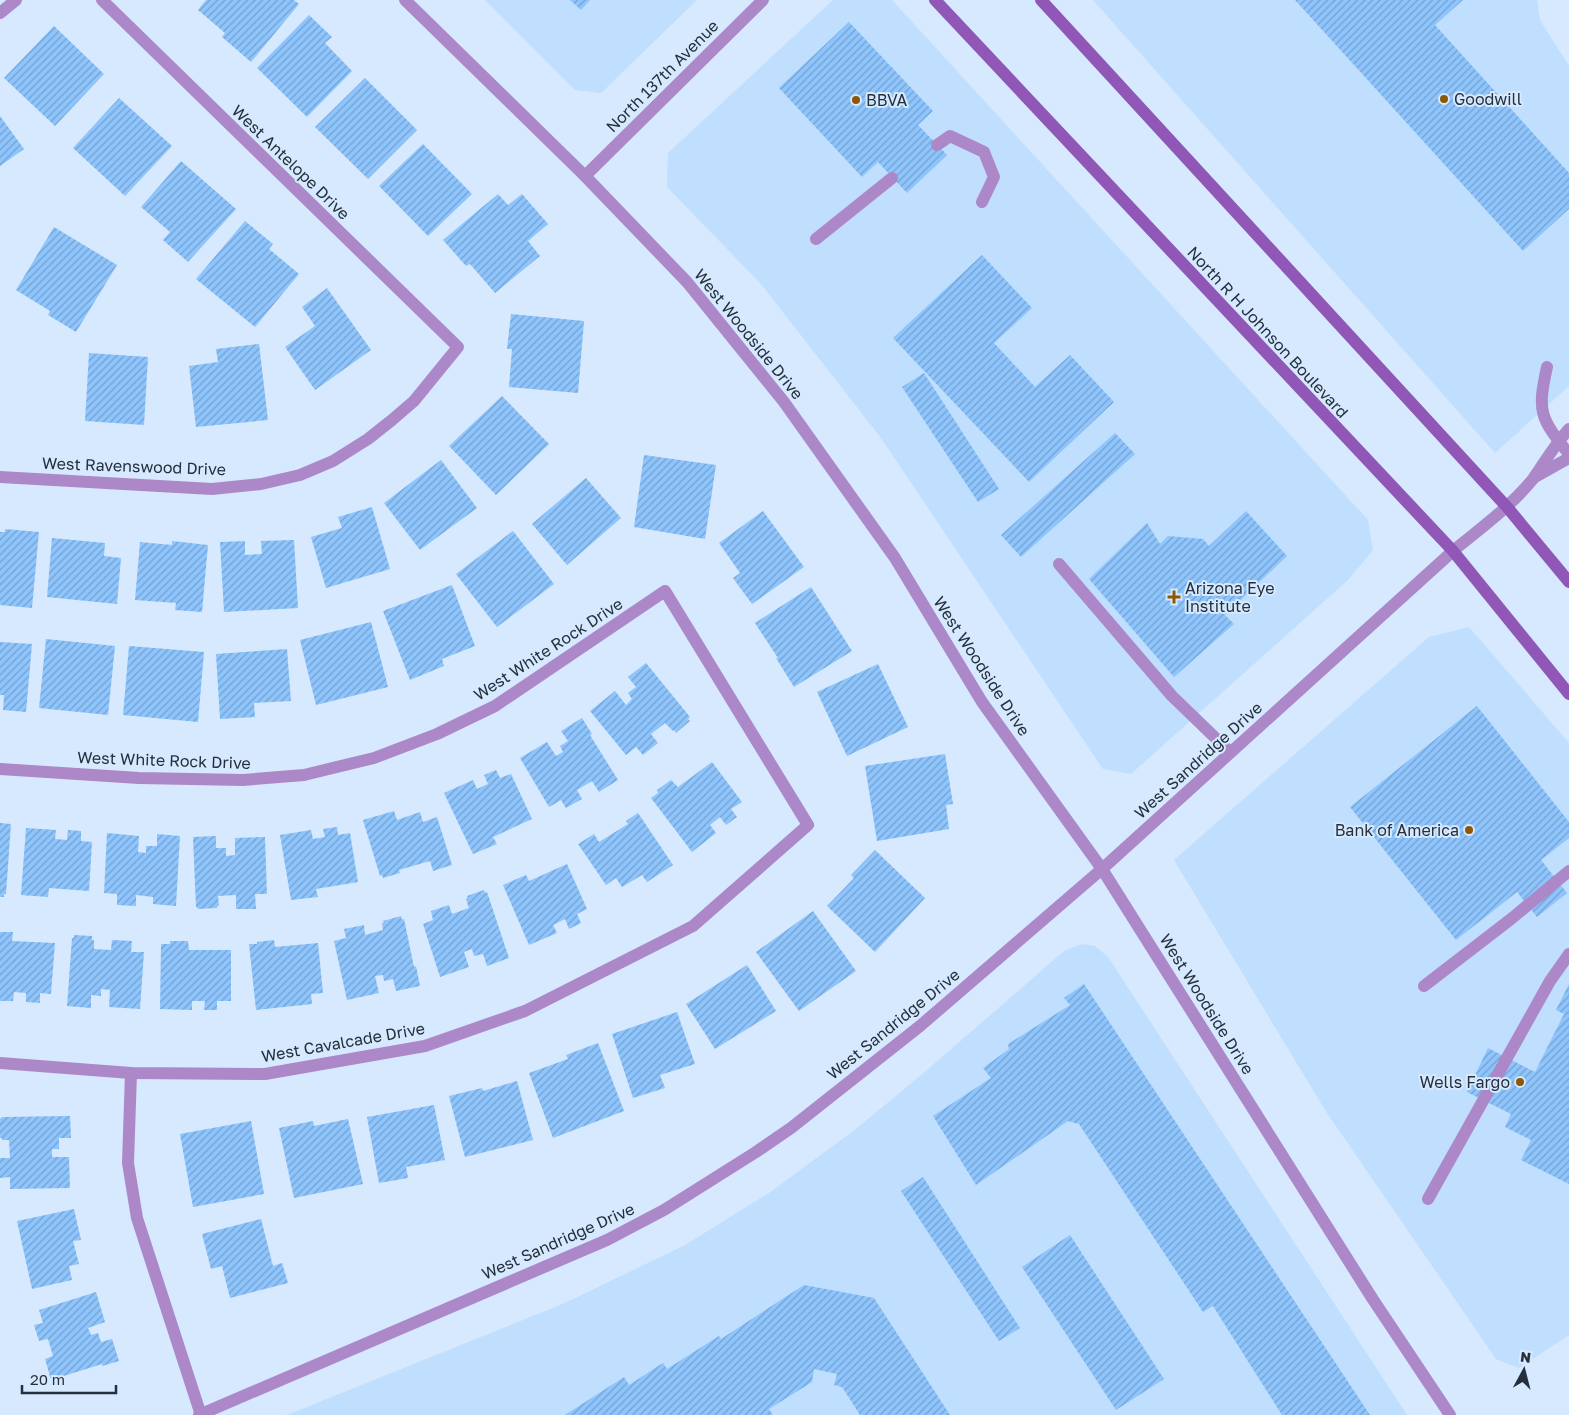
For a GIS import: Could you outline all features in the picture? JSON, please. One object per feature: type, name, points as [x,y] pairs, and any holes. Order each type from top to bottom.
[{"type":"main road","name":"North R H Johnson Boulevard","points":[[935,0],[1453,551],[1569,694]]},
{"type":"main road","points":[[1041,0],[1507,507],[1569,582]]},
{"type":"street","points":[[0,12],[16,0]]},
{"type":"street","name":"West Antelope Drive","points":[[102,0],[458,347]]},
{"type":"street","name":"West Woodside Drive","points":[[405,0],[585,176],[687,282],[784,402],[895,558],[982,702],[1102,868],[1372,1298],[1450,1415]]},
{"type":"street","name":"North 137th Avenue","points":[[585,176],[763,0]]},
{"type":"street","points":[[937,145],[950,136],[984,152],[994,177],[982,202]]},
{"type":"street","points":[[816,239],[892,178]]},
{"type":"street","name":"West Ravenswood Drive","points":[[0,477],[212,489],[261,484],[300,475],[333,461],[368,439],[392,420],[414,401],[458,347]]},
{"type":"street","points":[[1547,367],[1541,396],[1544,419],[1569,454]]},
{"type":"street","points":[[1533,479],[1558,440],[1569,429]]},
{"type":"street","points":[[1533,479],[1569,458]]},
{"type":"street","name":"West Sandridge Drive","points":[[200,1415],[607,1240],[664,1210],[756,1152],[821,1104],[920,1026],[1102,868],[1453,551],[1507,507],[1533,479]]},
{"type":"street","points":[[1059,564],[1172,696],[1230,752]]},
{"type":"street","name":"West White Rock Drive","points":[[0,769],[139,778],[243,780],[304,775],[374,758],[437,734],[496,706],[665,591],[808,825]]},
{"type":"street","name":"West Cavalcade Drive","points":[[0,1062],[131,1073],[266,1074],[424,1046],[525,1011],[693,926],[808,825]]},
{"type":"street","points":[[1424,986],[1511,919],[1569,871]]},
{"type":"street","points":[[1428,1198],[1550,981],[1569,954]]},
{"type":"street","points":[[131,1073],[128,1163],[137,1218],[200,1415]]},
{"type":"shaded area","points":[[485,0],[697,0],[601,93],[575,90]]},
{"type":"shaded area","points":[[833,0],[892,0],[1368,520],[1373,550],[1349,579],[1131,774],[1103,769],[881,438],[761,284],[667,187],[668,153]]},
{"type":"shaded area","points":[[1093,0],[1537,0],[1540,20],[1569,66],[1569,386],[1495,453]]},
{"type":"shaded area","points":[[1469,627],[1569,743],[1569,1335],[1519,1368],[1496,1359],[1325,1110],[1174,860],[1429,637]]},
{"type":"shaded area","points":[[1082,944],[1095,946],[1108,957],[1407,1415],[287,1415],[565,1303],[685,1245],[769,1193],[856,1129],[1064,951]]},
{"type":"building","points":[[206,0],[294,0],[299,4],[251,62],[222,37],[225,33],[198,10]]},
{"type":"building","points":[[570,0],[590,0],[581,10]]},
{"type":"building","name":"Goodwill","points":[[1295,0],[1463,0],[1435,25],[1569,173],[1569,209],[1523,251]]},
{"type":"building","points":[[309,15],[332,37],[325,43],[352,71],[307,117],[257,68]]},
{"type":"building","name":"BBVA","points":[[849,22],[933,111],[918,125],[947,155],[907,193],[878,162],[862,177],[779,88]]},
{"type":"building","points":[[54,26],[104,74],[55,126],[4,78]]},
{"type":"building","points":[[365,78],[417,130],[368,179],[315,127]]},
{"type":"building","points":[[119,98],[172,146],[125,196],[73,148]]},
{"type":"building","points":[[0,116],[24,149],[0,166]]},
{"type":"building","points":[[423,144],[472,194],[428,236],[379,186]]},
{"type":"building","points":[[181,161],[236,209],[188,262],[163,240],[170,232],[141,207]]},
{"type":"building","points":[[498,194],[508,205],[522,194],[548,224],[528,241],[540,256],[495,293],[470,264],[466,266],[443,240]]},
{"type":"building","points":[[245,221],[273,244],[269,249],[299,274],[255,327],[196,279]]},
{"type":"building","points":[[54,227],[117,265],[76,332],[48,315],[50,311],[16,290]]},
{"type":"building","points":[[982,255],[1032,308],[994,343],[1035,387],[1070,355],[1114,402],[1029,482],[893,338]]},
{"type":"building","points":[[327,288],[371,350],[315,390],[285,347],[315,326],[302,307]]},
{"type":"building","points":[[511,314],[584,321],[578,393],[509,387],[512,349],[507,349]]},
{"type":"building","points":[[259,344],[268,420],[196,427],[189,366],[218,362],[216,349]]},
{"type":"building","points":[[89,353],[148,357],[144,425],[85,421]]},
{"type":"building","points":[[924,373],[999,489],[978,502],[902,387]]},
{"type":"building","points":[[502,396],[549,444],[496,495],[449,446]]},
{"type":"building","points":[[1115,433],[1135,454],[1021,557],[1001,535]]},
{"type":"building","points":[[644,455],[716,465],[705,539],[634,527]]},
{"type":"building","points":[[441,460],[477,508],[420,550],[384,503]]},
{"type":"building","points":[[586,478],[621,518],[567,565],[532,524]]},
{"type":"building","points":[[372,507],[390,569],[326,588],[311,537],[342,528],[338,517]]},
{"type":"building","points":[[763,511],[804,567],[752,604],[733,578],[740,573],[719,543]]},
{"type":"building","name":"Arizona Eye Institute","points":[[1246,511],[1287,556],[1225,615],[1234,624],[1174,677],[1089,579],[1147,523],[1160,544],[1168,536],[1203,539],[1209,546]]},
{"type":"building","points":[[5,529],[39,532],[32,608],[0,605],[0,532],[5,532]]},
{"type":"building","points":[[513,531],[554,584],[497,627],[456,574]]},
{"type":"building","points":[[52,538],[105,543],[104,556],[121,558],[117,604],[47,597]]},
{"type":"building","points":[[294,540],[298,608],[224,612],[220,542],[245,541],[245,555],[262,554],[261,541]]},
{"type":"building","points":[[172,541],[208,545],[202,612],[175,610],[176,603],[135,600],[140,542],[172,545]]},
{"type":"building","points":[[452,585],[475,646],[442,659],[444,666],[410,680],[383,611]]},
{"type":"building","points":[[811,587],[852,651],[794,687],[755,623]]},
{"type":"building","points":[[371,622],[388,687],[316,705],[300,640]]},
{"type":"building","points":[[46,639],[115,646],[108,715],[39,708]]},
{"type":"building","points":[[0,642],[32,644],[26,712],[3,710],[4,695],[0,695]]},
{"type":"building","points":[[129,646],[204,652],[198,722],[123,715]]},
{"type":"building","points":[[287,649],[291,701],[254,703],[255,717],[220,719],[216,654]]},
{"type":"building","points":[[646,663],[690,717],[688,719],[690,721],[676,733],[665,723],[651,734],[658,743],[643,755],[636,747],[626,755],[590,711],[615,691],[626,705],[632,699],[628,693],[636,687],[628,677]]},
{"type":"building","points":[[878,664],[908,727],[847,756],[817,692]]},
{"type":"building","name":"Bank of America","points":[[1477,706],[1569,822],[1569,838],[1541,860],[1567,893],[1537,917],[1517,892],[1456,940],[1350,807]]},
{"type":"building","points":[[582,718],[592,734],[590,735],[618,780],[599,792],[592,781],[577,790],[582,799],[566,808],[561,800],[549,807],[520,758],[547,742],[556,756],[563,752],[560,746],[568,741],[561,731]]},
{"type":"building","points":[[945,754],[953,804],[946,805],[949,829],[877,841],[865,766]]},
{"type":"building","points":[[712,762],[742,802],[731,809],[737,817],[726,825],[720,817],[710,825],[716,833],[692,852],[651,798],[658,793],[657,790],[671,780],[678,787]]},
{"type":"building","points":[[496,770],[500,778],[511,774],[532,819],[493,837],[497,844],[473,854],[444,793],[473,780],[477,789],[488,784],[484,775]]},
{"type":"building","points":[[394,811],[397,820],[420,812],[423,822],[437,817],[452,865],[433,871],[430,861],[399,870],[400,873],[383,878],[382,875],[380,876],[363,820]]},
{"type":"building","points":[[638,813],[673,865],[647,882],[642,875],[622,887],[616,878],[606,885],[578,844],[594,834],[599,842],[628,824],[626,821]]},
{"type":"building","points":[[0,823],[11,824],[6,894],[4,894],[4,897],[0,897]]},
{"type":"building","points":[[337,827],[338,835],[350,833],[358,882],[316,889],[318,897],[291,900],[280,835],[311,830],[313,839],[325,837],[323,829]]},
{"type":"building","points":[[26,828],[56,830],[55,839],[67,840],[68,830],[81,831],[81,841],[92,842],[89,891],[49,888],[48,897],[21,895]]},
{"type":"building","points":[[107,833],[139,836],[138,852],[146,853],[146,846],[157,846],[157,834],[180,836],[176,906],[153,904],[153,897],[136,895],[136,906],[117,905],[117,894],[104,893]]},
{"type":"building","points":[[216,836],[216,848],[226,848],[226,856],[235,855],[235,838],[265,837],[267,894],[255,894],[256,909],[236,909],[236,895],[218,896],[219,906],[217,908],[198,909],[196,907],[193,837]]},
{"type":"building","points":[[875,850],[925,898],[875,952],[827,906],[854,878],[851,875]]},
{"type":"building","points":[[567,864],[587,909],[577,914],[581,923],[569,929],[565,919],[553,925],[557,933],[529,945],[503,885],[526,875],[529,881]]},
{"type":"building","points":[[484,890],[485,893],[487,892],[509,958],[487,966],[483,954],[474,956],[472,949],[464,952],[469,967],[440,977],[423,924],[433,920],[431,911],[449,905],[452,914],[469,908],[467,896]]},
{"type":"building","points":[[813,911],[856,971],[799,1011],[756,952]]},
{"type":"building","points":[[401,916],[402,920],[404,919],[420,986],[396,991],[393,979],[384,981],[383,975],[375,976],[379,993],[347,1000],[334,941],[346,938],[344,929],[364,925],[365,935],[383,930],[383,921]]},
{"type":"building","points":[[0,932],[13,932],[12,941],[55,943],[51,994],[40,993],[40,1003],[26,1002],[26,993],[14,992],[13,1001],[0,1001]]},
{"type":"building","points":[[74,935],[92,936],[94,949],[111,950],[112,940],[132,941],[131,952],[144,952],[140,1009],[109,1007],[110,990],[101,989],[101,996],[91,995],[91,1008],[67,1006],[72,938],[74,938]]},
{"type":"building","points":[[274,940],[275,947],[318,943],[323,993],[311,994],[312,1004],[256,1010],[249,944]]},
{"type":"building","points":[[170,941],[188,941],[189,950],[231,950],[231,1001],[217,1001],[217,1010],[204,1010],[205,1001],[192,1001],[192,1010],[160,1009],[161,944],[170,944]]},
{"type":"building","points":[[747,965],[776,1011],[715,1049],[686,1004]]},
{"type":"building","points":[[1084,984],[1370,1415],[1282,1415],[1213,1306],[1203,1312],[1079,1124],[1068,1121],[976,1185],[933,1116],[991,1078],[983,1068],[1009,1049],[1008,1044],[1070,1005],[1064,998]]},
{"type":"building","name":"Wells Fargo","points":[[1569,984],[1569,1184],[1521,1160],[1531,1140],[1505,1127],[1511,1114],[1467,1092],[1488,1048],[1535,1072],[1564,1014],[1556,1010]]},
{"type":"building","points":[[677,1012],[695,1064],[660,1075],[665,1088],[633,1098],[612,1034]]},
{"type":"building","points":[[598,1043],[624,1111],[553,1138],[529,1073],[568,1059],[566,1055]]},
{"type":"building","points":[[517,1081],[533,1140],[465,1157],[449,1096],[482,1088],[483,1091]]},
{"type":"building","points":[[434,1105],[445,1160],[406,1167],[408,1178],[379,1183],[367,1117]]},
{"type":"building","points":[[70,1116],[71,1138],[59,1138],[59,1149],[52,1149],[52,1157],[69,1157],[70,1188],[10,1189],[10,1177],[0,1178],[0,1158],[10,1158],[9,1140],[2,1140],[0,1138],[0,1119],[2,1117]]},
{"type":"building","points":[[348,1119],[363,1184],[294,1198],[279,1128],[313,1121],[314,1126]]},
{"type":"building","points":[[251,1121],[264,1194],[193,1207],[180,1134]]},
{"type":"building","points":[[923,1177],[1020,1328],[999,1341],[901,1191]]},
{"type":"building","points":[[74,1209],[81,1240],[73,1241],[79,1264],[69,1266],[72,1280],[32,1289],[17,1221]]},
{"type":"building","points":[[261,1219],[273,1266],[282,1263],[288,1283],[230,1298],[222,1266],[211,1269],[202,1234]]},
{"type":"building","points":[[1070,1235],[1164,1379],[1116,1410],[1022,1267]]},
{"type":"building","points":[[804,1285],[874,1298],[950,1415],[860,1415],[842,1387],[834,1385],[837,1374],[814,1369],[812,1382],[769,1409],[773,1415],[565,1415],[624,1377],[629,1385],[663,1363],[667,1369],[719,1336],[721,1339]]},
{"type":"building","points":[[96,1292],[105,1322],[88,1328],[91,1335],[98,1333],[101,1342],[112,1339],[119,1361],[102,1366],[102,1364],[51,1380],[45,1359],[53,1356],[48,1339],[39,1341],[34,1325],[43,1323],[39,1310]]},
{"type":"place","name":"Goodwill","points":[[1444,99]]},
{"type":"place","name":"BBVA","points":[[856,100]]},
{"type":"place","name":"Arizona Eye Institute","points":[[1174,597]]},
{"type":"place","name":"Bank of America","points":[[1469,830]]},
{"type":"place","name":"Wells Fargo","points":[[1520,1082]]}]
